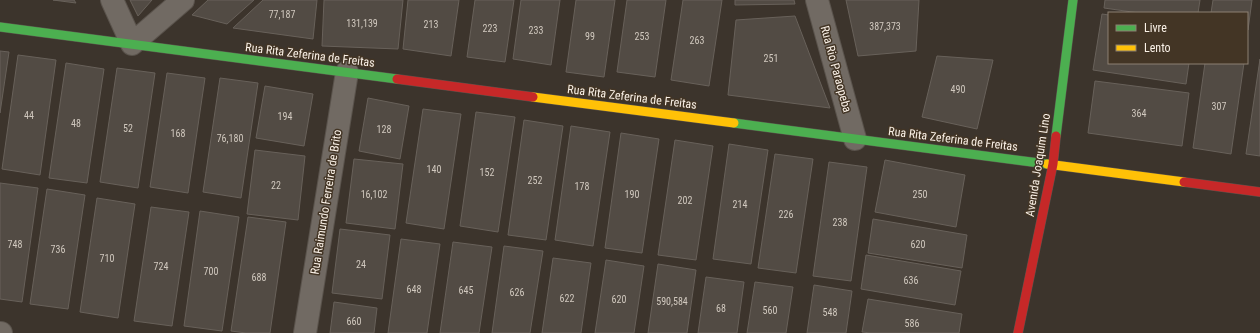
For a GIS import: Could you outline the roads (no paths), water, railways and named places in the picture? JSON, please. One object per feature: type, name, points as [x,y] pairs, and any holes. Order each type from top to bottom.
[{"type":"street","points":[[112,0],[132,44],[183,0]]},
{"type":"street","name":"Rua Rio Paraopeba","points":[[817,0],[855,139]]},
{"type":"street","name":"Avenida Joaquim Lino","points":[[1018,333],[1053,164],[1073,0]]},
{"type":"street","name":"Rua Rita Zeferina de Freitas","points":[[0,26],[1260,192]]},
{"type":"street","name":"Rua Raimundo Ferreira de Brito","points":[[305,333],[347,72]]}]
